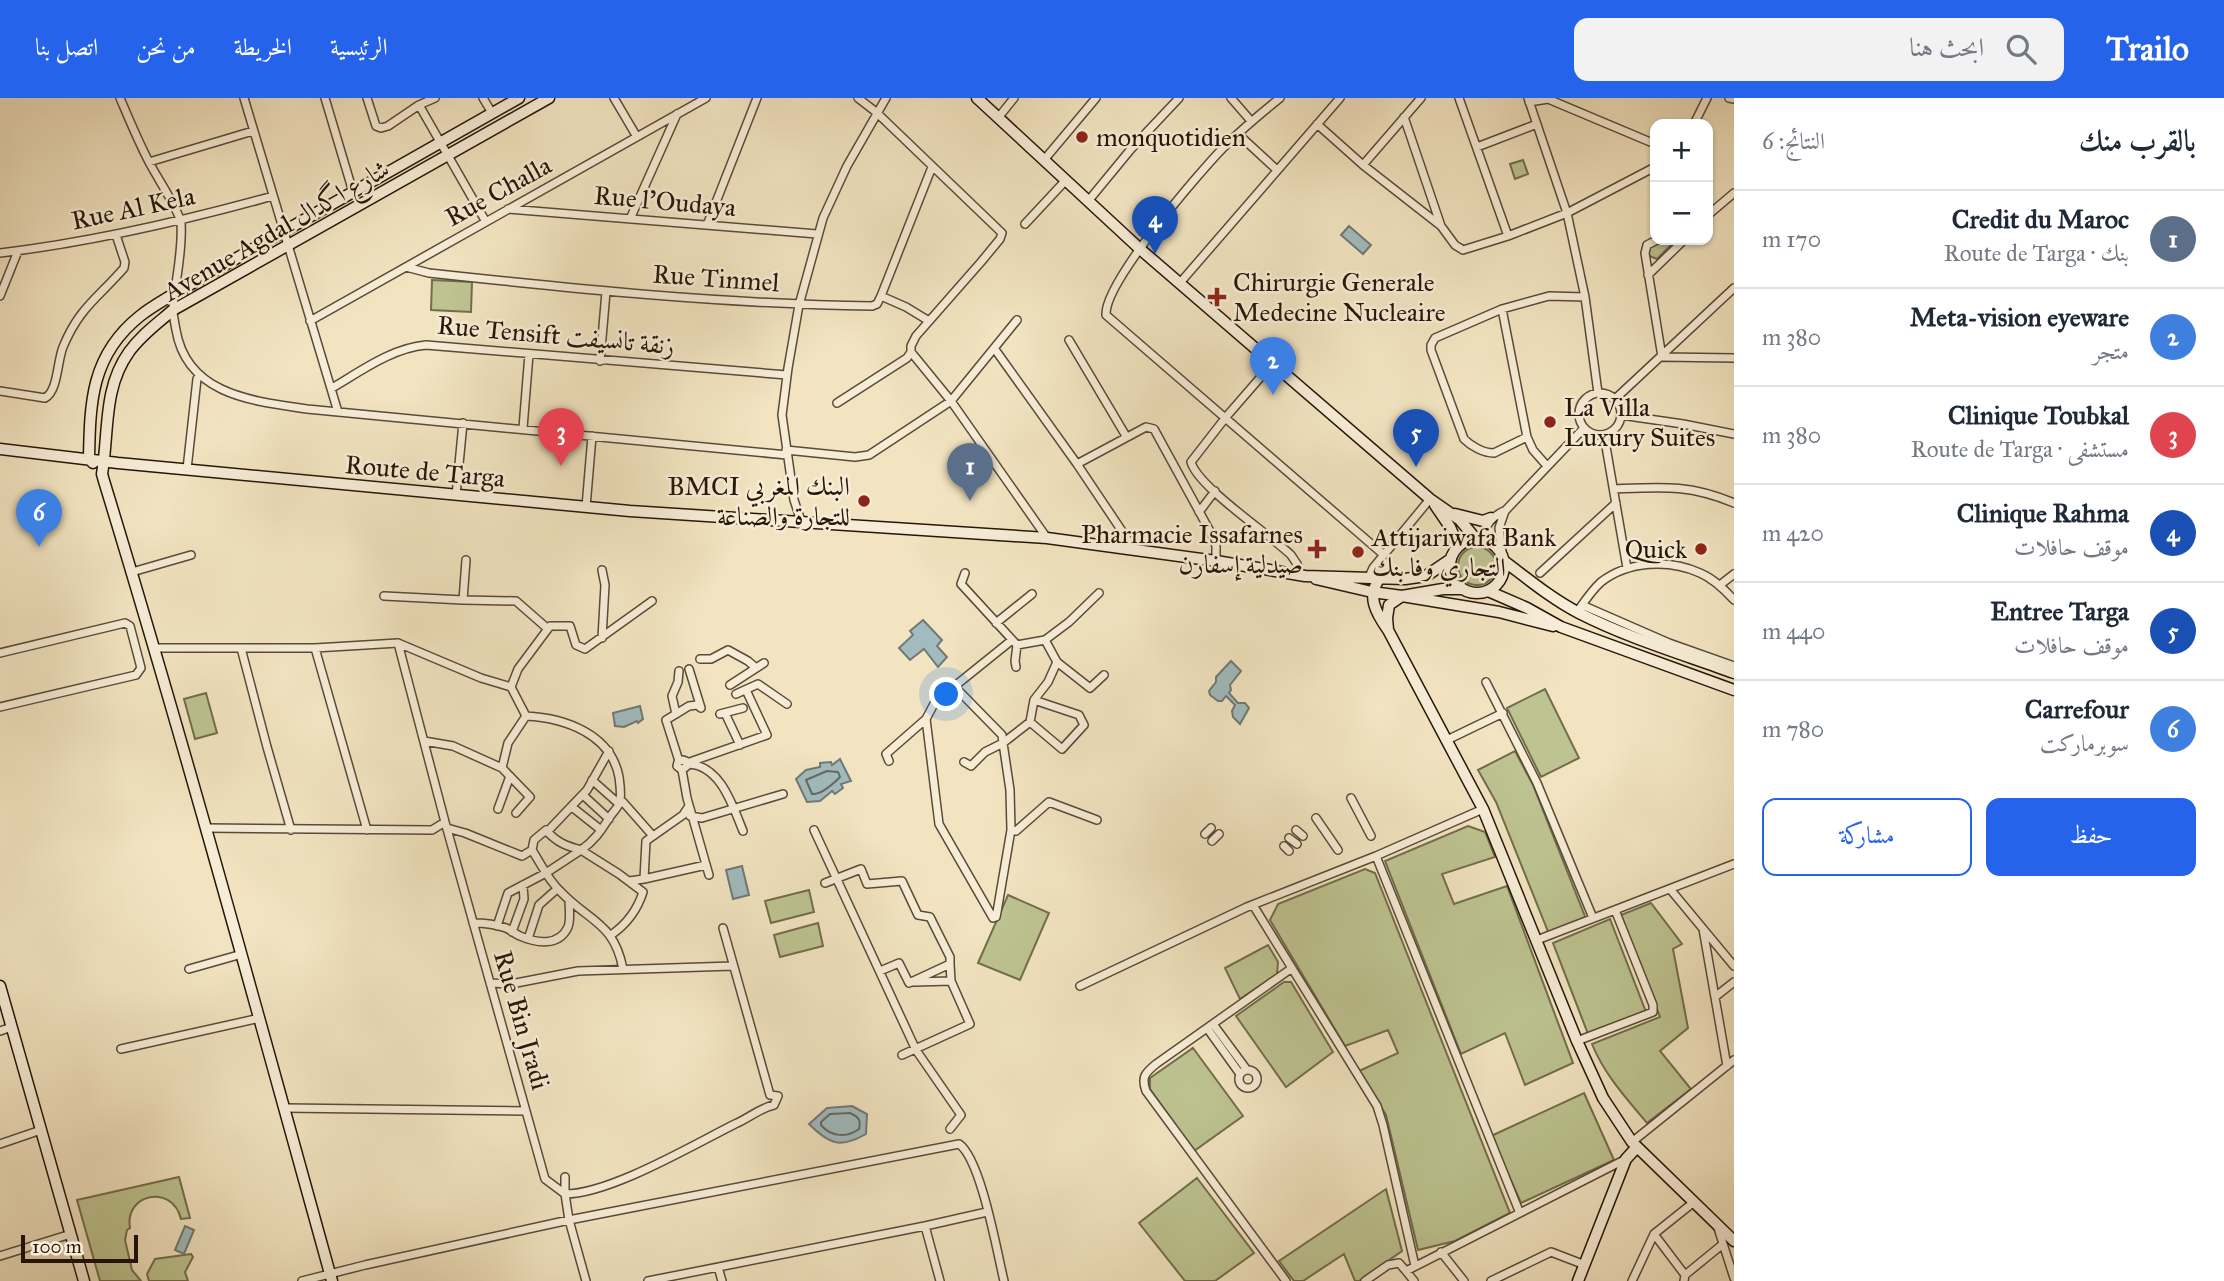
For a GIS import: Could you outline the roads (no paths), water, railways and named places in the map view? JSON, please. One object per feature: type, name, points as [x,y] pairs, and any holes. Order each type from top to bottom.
[{"type":"street","points":[[244,98],[338,412]]},
{"type":"street","points":[[325,98],[353,192]]},
{"type":"street","points":[[367,98],[373,119],[381,128],[435,98]]},
{"type":"street","points":[[483,98],[492,113]]},
{"type":"street","name":"Avenue Agdal شارع اگدال","points":[[89,459],[90,407],[94,387],[113,344],[141,315],[519,98]]},
{"type":"street","name":"Avenue Agdal شارع اگدال","points":[[102,474],[108,410],[119,370],[128,352],[140,338],[173,310],[449,155],[531,102],[550,98]]},
{"type":"street","points":[[614,98],[637,137]]},
{"type":"street","name":"Rue Challa","points":[[310,321],[706,98]]},
{"type":"street","points":[[707,225],[757,98]]},
{"type":"street","points":[[836,403],[907,358],[913,341],[1002,236],[999,228],[858,98]]},
{"type":"street","points":[[801,521],[794,500],[782,415],[799,305],[817,234],[847,166],[886,98]]},
{"type":"street","points":[[977,98],[1178,284],[1430,499],[1450,512],[1478,538],[1493,543],[1503,556],[1531,581],[1613,629],[1734,673]]},
{"type":"street","points":[[998,118],[1014,98]]},
{"type":"street","points":[[1044,160],[1096,98]]},
{"type":"street","points":[[1089,200],[1131,149],[1179,98]]},
{"type":"street","points":[[1231,98],[1251,121]]},
{"type":"street","points":[[1280,98],[1221,150],[1177,202],[1140,249],[1107,304],[1106,315],[1384,555]]},
{"type":"street","points":[[1178,284],[1340,98]]},
{"type":"street","points":[[1363,165],[1421,98]]},
{"type":"street","points":[[1459,98],[1508,236]]},
{"type":"street","points":[[1598,393],[1585,297],[1567,213],[1528,100],[1548,98],[1650,142]]},
{"type":"street","points":[[1696,119],[1707,98]]},
{"type":"street","points":[[122,99],[149,162],[181,221],[177,292],[173,310],[181,352],[212,386],[232,393],[282,405],[338,412],[592,436],[864,457],[951,401],[1017,320]]},
{"type":"street","points":[[419,105],[486,222]]},
{"type":"street","points":[[630,219],[677,114]]},
{"type":"street","points":[[1404,117],[1441,226]]},
{"type":"street","points":[[1317,124],[1363,165],[1441,226],[1455,245],[1463,250],[1567,213],[1650,170]]},
{"type":"street","points":[[1477,147],[1537,124]]},
{"type":"street","points":[[149,162],[253,131]]},
{"type":"street","points":[[1238,134],[1277,170]]},
{"type":"street","points":[[929,321],[881,296],[932,167]]},
{"type":"street","points":[[1026,224],[1066,180]]},
{"type":"street","points":[[1713,211],[1734,192]]},
{"type":"street","name":"Rue Al Kela","points":[[0,253],[116,235],[273,196]]},
{"type":"street","name":"Rue l'Oudaya","points":[[508,209],[817,234]]},
{"type":"street","points":[[0,391],[45,398],[52,392],[62,350],[77,319],[91,300],[124,268],[125,262],[116,235]]},
{"type":"street","points":[[1650,244],[1645,249],[1662,356]]},
{"type":"street","points":[[1648,275],[1679,245]]},
{"type":"street","points":[[0,296],[18,251]]},
{"type":"street","name":"Rue Tinmel","points":[[406,267],[429,272],[606,292],[799,305],[872,306],[877,304],[881,296]]},
{"type":"street","points":[[1615,399],[1734,288]]},
{"type":"street","points":[[600,361],[606,292]]},
{"type":"street","points":[[1527,437],[1494,453],[1470,445],[1464,439],[1431,345],[1435,338],[1503,309],[1549,296],[1585,297]]},
{"type":"street","points":[[1503,309],[1527,437],[1548,466]]},
{"type":"street","points":[[1069,340],[1126,436]]},
{"type":"street","name":"Rue Tensift زنقة تانسيفت","points":[[332,388],[393,353],[426,345],[787,375]]},
{"type":"street","points":[[994,348],[1134,549]]},
{"type":"street","points":[[911,352],[951,401],[1047,538]]},
{"type":"street","points":[[523,428],[529,354]]},
{"type":"street","points":[[1662,356],[1734,358]]},
{"type":"street","points":[[1272,364],[1192,458],[1191,465],[1214,491],[1291,555],[1303,576]]},
{"type":"street","points":[[187,469],[197,379]]},
{"type":"street","points":[[1607,394],[1615,399],[1620,406],[1621,415],[1616,428],[1604,435],[1591,433],[1584,428],[1580,420],[1581,406],[1589,396],[1607,394]]},
{"type":"street","points":[[1621,415],[1734,435]]},
{"type":"street","points":[[456,495],[463,423]]},
{"type":"street","points":[[1077,464],[1146,426],[1154,429],[1212,535],[1216,546],[1216,561]]},
{"type":"street","points":[[1450,512],[1483,521],[1505,511],[1584,428]]},
{"type":"street","points":[[1604,435],[1627,568]]},
{"type":"street","points":[[586,507],[592,436]]},
{"type":"street","name":"Route de Targa","points":[[0,449],[586,507],[1047,538],[1216,561],[1402,596],[1443,589],[1462,589]]},
{"type":"street","points":[[89,459],[102,474],[155,648],[331,1277]]},
{"type":"street","points":[[1182,480],[1194,469]]},
{"type":"street","points":[[1614,489],[1674,487],[1717,495],[1734,503]]},
{"type":"street","points":[[1199,512],[1214,491]]},
{"type":"street","points":[[1430,499],[1443,516],[1458,546]]},
{"type":"street","points":[[1430,499],[1373,568],[1372,592],[1377,613],[1483,809],[1577,1041],[1603,1098],[1634,1144],[1694,1202],[1729,1242],[1734,1278]]},
{"type":"street","points":[[1540,573],[1616,503]]},
{"type":"street","points":[[1488,591],[1501,580],[1504,573],[1499,528],[1505,511]]},
{"type":"street","points":[[1491,518],[1478,538],[1458,546],[1451,559],[1452,576],[1462,589],[1475,593],[1488,591],[1527,607],[1561,627]]},
{"type":"street","points":[[132,572],[191,555]]},
{"type":"street","name":"Route de Targa","points":[[1303,576],[1405,579],[1426,576],[1451,559]]},
{"type":"street","points":[[463,600],[466,560]]},
{"type":"street","points":[[1579,608],[1599,584],[1627,568],[1649,564],[1678,566],[1699,572],[1720,585],[1734,600]]},
{"type":"street","points":[[602,570],[605,585],[602,638]]},
{"type":"street","points":[[965,573],[961,584],[1014,642],[1016,667]]},
{"type":"street","points":[[1720,585],[1734,574]]},
{"type":"street","points":[[889,761],[886,754],[926,719],[935,702],[1014,642],[1045,639],[1069,622],[1100,593]]},
{"type":"street","points":[[996,623],[1032,594]]},
{"type":"street","points":[[384,596],[516,601],[548,629]]},
{"type":"street","points":[[1388,630],[1389,605],[1402,596],[1499,612],[1561,627],[1734,690]]},
{"type":"street","points":[[511,687],[518,669],[550,626],[570,626],[576,645],[585,649],[652,601]]},
{"type":"street","points":[[1579,608],[1734,666]]},
{"type":"street","points":[[0,653],[125,623],[130,626],[141,668],[136,675],[0,707]]},
{"type":"street","points":[[1045,639],[1057,662],[1090,688],[1104,675]]},
{"type":"street","points":[[155,648],[315,648],[398,643],[481,678],[511,687],[526,716]]},
{"type":"street","name":"Rue Bin Jradi","points":[[398,643],[545,1179],[565,1194]]},
{"type":"street","points":[[242,648],[291,830]]},
{"type":"street","points":[[315,648],[367,830]]},
{"type":"street","points":[[700,659],[711,659],[728,650],[756,668]]},
{"type":"street","points":[[964,762],[971,766],[985,752],[1003,743],[1030,722],[1034,700],[1048,682],[1057,662]]},
{"type":"street","points":[[730,685],[764,663]]},
{"type":"street","points":[[689,669],[701,708],[697,705],[689,706],[666,720],[684,764],[692,816],[709,875]]},
{"type":"street","points":[[676,713],[672,696],[679,671]]},
{"type":"street","points":[[1486,682],[1538,783],[1593,918]]},
{"type":"street","points":[[736,694],[758,684],[787,704]]},
{"type":"street","points":[[926,719],[939,824],[993,918],[996,917],[1011,830],[1010,790],[1002,735],[955,687]]},
{"type":"street","points":[[684,764],[767,735],[746,690]]},
{"type":"street","points":[[1030,722],[1062,749],[1084,725],[1079,715],[1034,700]]},
{"type":"street","points":[[740,745],[723,713],[743,708]]},
{"type":"street","points":[[1447,740],[1503,713]]},
{"type":"street","points":[[497,926],[508,893],[592,844],[619,804],[621,792],[618,774],[609,751],[584,729],[544,717],[526,716]]},
{"type":"street","points":[[502,768],[508,743],[526,716]]},
{"type":"street","points":[[424,741],[453,747],[502,768],[530,797],[516,813]]},
{"type":"street","points":[[609,751],[583,795],[547,832],[546,830],[534,840],[532,850],[557,889],[611,935],[618,946],[623,969]]},
{"type":"street","points":[[684,764],[695,765],[706,771],[722,785],[743,831]]},
{"type":"street","points":[[498,809],[510,776]]},
{"type":"street","points":[[592,780],[619,804]]},
{"type":"street","points":[[683,816],[702,818],[783,794]]},
{"type":"street","points":[[583,795],[609,818]]},
{"type":"street","points":[[1351,798],[1371,836]]},
{"type":"street","points":[[619,804],[624,802],[653,836]]},
{"type":"street","points":[[1011,830],[1016,831],[1049,802],[1097,820]]},
{"type":"street","points":[[644,879],[646,841],[683,816],[690,806]]},
{"type":"street","points":[[572,807],[601,830]]},
{"type":"street","points":[[1080,986],[1253,905],[1376,856],[1483,809]]},
{"type":"street","points":[[1316,818],[1338,850]]},
{"type":"street","points":[[206,828],[432,830],[446,825],[522,856],[532,850]]},
{"type":"street","points":[[814,830],[916,1050],[961,1115],[950,1129]]},
{"type":"street","points":[[1296,830],[1303,836]]},
{"type":"street","points":[[547,832],[564,845],[581,850],[643,892],[639,905],[623,927],[611,935]]},
{"type":"street","points":[[1212,841],[1219,834]]},
{"type":"street","points":[[1289,838],[1297,844]]},
{"type":"street","points":[[1376,856],[1520,1211]]},
{"type":"street","points":[[629,881],[706,864]]},
{"type":"street","points":[[1537,940],[1733,866]]},
{"type":"street","points":[[825,883],[860,869],[867,884],[902,881],[918,915],[930,917],[950,957],[951,982],[970,1024],[902,1055]]},
{"type":"street","points":[[512,932],[524,899],[523,885]]},
{"type":"street","points":[[528,939],[539,905],[557,889]]},
{"type":"street","points":[[1670,889],[1734,967]]},
{"type":"street","points":[[473,923],[497,926],[528,939],[551,942],[568,929],[569,900]]},
{"type":"street","points":[[1253,905],[1379,1112],[1415,1266]]},
{"type":"street","points":[[1577,1041],[1653,1012],[1653,1005],[1615,910]]},
{"type":"street","points":[[565,1194],[579,1194],[631,1175],[765,1107],[775,1105],[778,1096],[770,1095],[723,928]]},
{"type":"street","points":[[1703,929],[1727,1066]]},
{"type":"street","points":[[189,969],[242,954]]},
{"type":"street","points":[[880,971],[899,963],[909,982]]},
{"type":"street","points":[[909,982],[950,964]]},
{"type":"street","points":[[490,983],[512,984],[578,971],[733,966]]},
{"type":"street","points":[[1286,1281],[1146,1091],[1143,1083],[1145,1073],[1156,1064],[1292,968]]},
{"type":"street","points":[[909,982],[951,982]]},
{"type":"street","points":[[1715,997],[1734,982]]},
{"type":"street","points":[[0,986],[84,1281]]},
{"type":"street","points":[[121,1049],[260,1018]]},
{"type":"street","points":[[1210,1026],[1243,1072]]},
{"type":"street","points":[[0,1031],[12,1027]]},
{"type":"street","points":[[1578,1281],[1634,1144],[1734,1060]]},
{"type":"street","points":[[285,1108],[526,1111]]},
{"type":"street","points":[[0,1144],[41,1130]]},
{"type":"street","points":[[302,1281],[331,1277],[569,1220],[953,1144],[959,1144],[970,1156],[1004,1281]]},
{"type":"street","points":[[1406,1270],[1626,1159]]},
{"type":"street","points":[[565,1177],[569,1220],[586,1281]]},
{"type":"street","points":[[1632,1281],[1654,1234],[1694,1202]]},
{"type":"street","points":[[648,1281],[987,1212]]},
{"type":"street","points":[[925,1226],[940,1281]]},
{"type":"street","points":[[0,1256],[71,1234]]},
{"type":"street","points":[[1654,1234],[1684,1278],[1729,1242]]},
{"type":"street","points":[[1441,1252],[1464,1281]]},
{"type":"street","points":[[1490,1281],[1502,1279],[1551,1252],[1585,1265]]},
{"type":"street","points":[[1365,1281],[1392,1263],[1399,1263],[1414,1281]]},
{"type":"street","points":[[719,1267],[722,1281]]},
{"type":"water","points":[[1349,226],[1371,245],[1363,254],[1341,235]]},
{"type":"water","points":[[923,620],[942,640],[937,646],[947,657],[938,667],[924,649],[910,660],[899,648],[913,635],[910,631]]},
{"type":"water","points":[[1231,661],[1241,671],[1230,685],[1229,693],[1238,703],[1245,703],[1249,708],[1240,724],[1233,717],[1235,705],[1226,696],[1222,701],[1218,701],[1209,691],[1216,682],[1216,677]]},
{"type":"water","points":[[640,706],[643,719],[638,723],[637,721],[624,727],[615,726],[613,713]]},
{"type":"water","points":[[840,759],[851,781],[841,784],[843,788],[835,794],[832,791],[820,801],[807,802],[796,779],[806,770],[820,767],[820,763],[831,762],[832,765]]},
{"type":"water","points":[[742,866],[749,895],[733,899],[726,870]]},
{"type":"water","points":[[852,1106],[867,1114],[866,1134],[857,1139],[835,1142],[809,1124],[827,1108]]},
{"type":"water","points":[[185,1226],[194,1230],[184,1254],[175,1250]]},
{"type":"place","name":"monquotidien","points":[[1082,137]]},
{"type":"place","name":"Clinique Rahma","points":[[1155,254]]},
{"type":"place","name":"Chirurgie Generale Medecine Nucleaire","points":[[1217,297]]},
{"type":"place","name":"Meta-vision eyeware","points":[[1273,395]]},
{"type":"place","name":"La Villa Luxury Suites","points":[[1550,422]]},
{"type":"place","name":"Clinique Toubkal","points":[[561,466]]},
{"type":"place","name":"Entree Targa","points":[[1416,467]]},
{"type":"place","name":"BMCI البنك المغربي للتجارة والصناعة","points":[[864,501]]},
{"type":"place","name":"Credit du Maroc","points":[[970,501]]},
{"type":"place","name":"Carrefour","points":[[39,547]]},
{"type":"place","name":"Pharmacie Issafarnes صيدلية إسفارن","points":[[1317,549]]},
{"type":"place","name":"Quick","points":[[1701,549]]},
{"type":"place","name":"Attijariwafa Bank التجاري وفا بنك","points":[[1358,552]]}]
